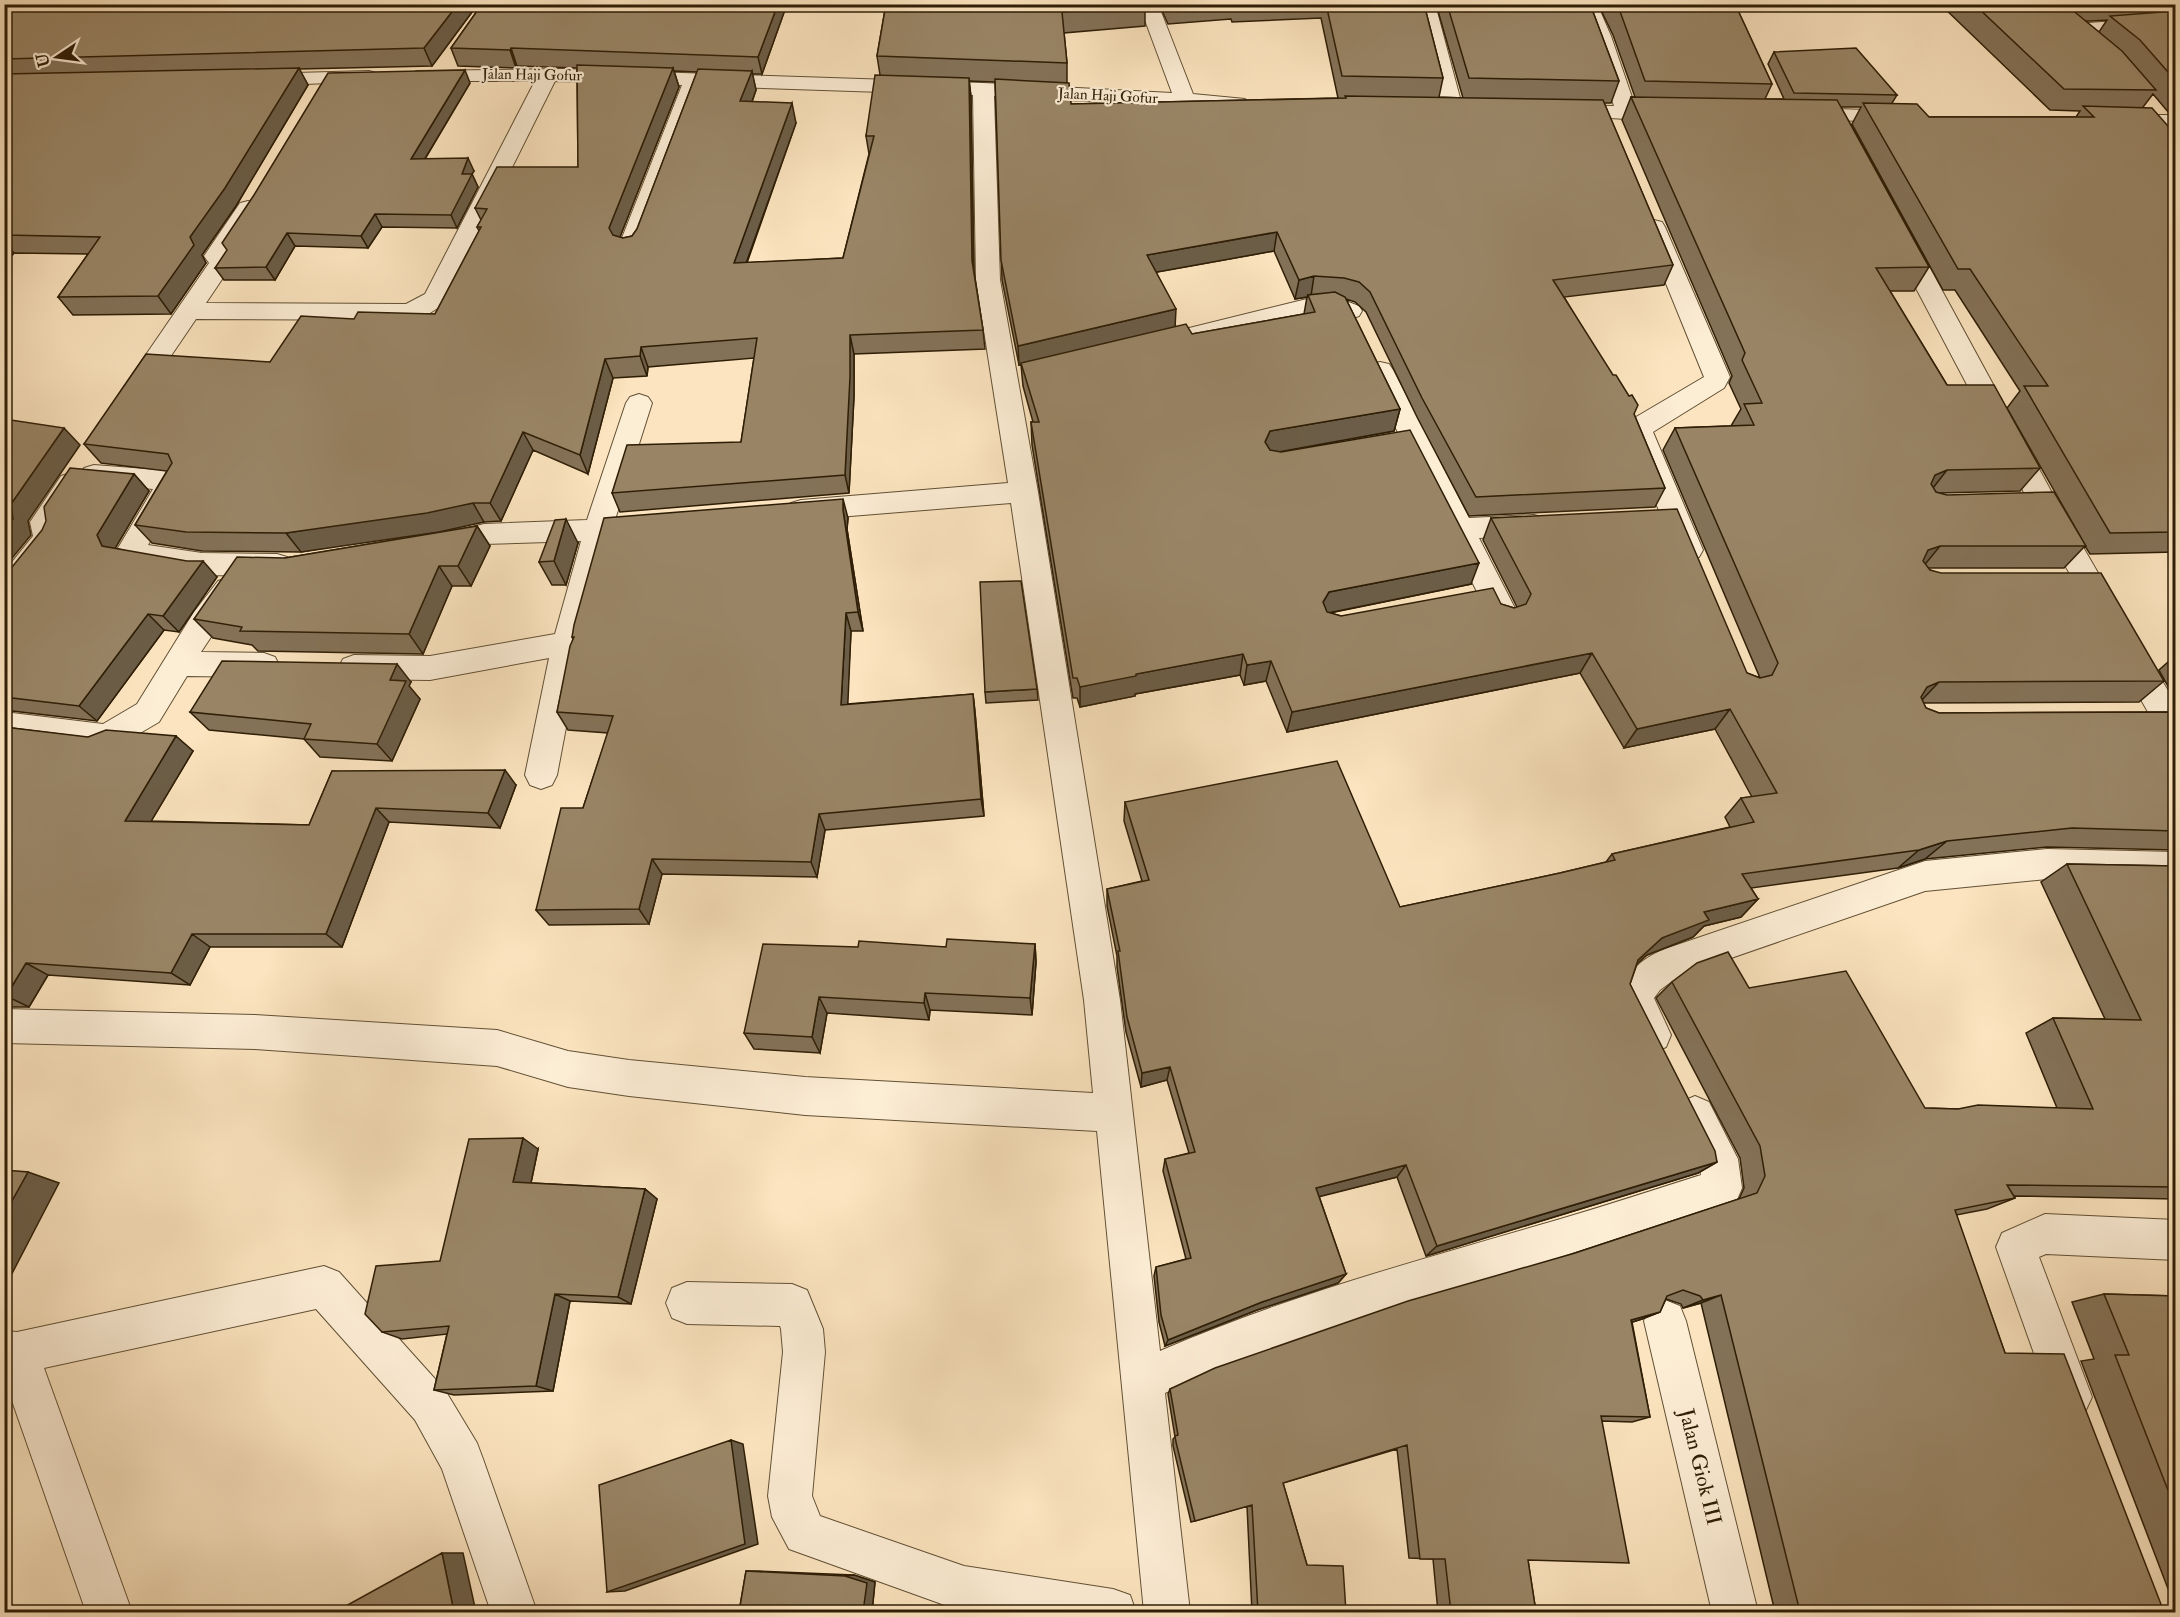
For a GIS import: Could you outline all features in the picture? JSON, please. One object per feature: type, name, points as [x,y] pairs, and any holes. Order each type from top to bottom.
[{"type":"street","points":[[1148,4],[1185,101]]},
{"type":"street","points":[[1425,4],[1453,109]]},
{"type":"street","points":[[1587,4],[1601,36],[1616,120]]},
{"type":"street","points":[[2055,15],[2090,45]]},
{"type":"street","points":[[2073,30],[2175,23]]},
{"type":"street","points":[[439,74],[452,57]]},
{"type":"street","points":[[188,311],[407,312],[421,308],[435,299],[548,75]]},
{"type":"street","name":"Jalan Haji Gofur","points":[[237,80],[320,88],[399,76],[548,75],[983,89],[1255,103]]},
{"type":"street","points":[[630,248],[694,80]]},
{"type":"street","points":[[983,89],[988,280],[1018,377],[1024,492],[1100,988],[1167,1612]]},
{"type":"street","points":[[1546,111],[1616,120],[1685,113]]},
{"type":"street","points":[[1779,114],[1840,126],[1917,118]]},
{"type":"street","points":[[2095,120],[2157,117],[2162,143]]},
{"type":"street","points":[[123,407],[221,263],[216,256],[261,187]]},
{"type":"street","points":[[1643,200],[1717,376],[1715,382],[1645,423],[1640,432],[1665,518],[1698,570]]},
{"type":"street","points":[[1890,217],[2031,502],[2088,581],[2171,725]]},
{"type":"street","points":[[1152,345],[1311,306],[1341,306],[1352,313],[1365,339],[1402,441],[1460,529],[1489,602]]},
{"type":"street","points":[[542,775],[567,643],[606,527],[639,403]]},
{"type":"street","points":[[4,593],[47,538],[44,522],[84,464],[172,481],[129,553],[202,564],[301,565]]},
{"type":"street","points":[[776,512],[1024,492]]},
{"type":"street","points":[[1460,529],[1560,524]]},
{"type":"street","points":[[416,548],[484,534],[606,527]]},
{"type":"street","points":[[4,725],[107,736],[148,713],[205,620],[244,566]]},
{"type":"street","points":[[2053,581],[2088,581]]},
{"type":"street","points":[[322,666],[430,668],[567,643]]},
{"type":"street","points":[[179,664],[286,666]]},
{"type":"street","points":[[2131,717],[2171,725]]},
{"type":"street","points":[[1142,1381],[1205,1353],[1396,1286],[1559,1240],[1722,1188],[1718,1159],[1637,1005],[1635,995],[1647,978],[1668,964],[1925,876],[2047,864],[2175,867]]},
{"type":"street","points":[[4,1026],[255,1032],[497,1048],[568,1069],[652,1080],[805,1096],[1114,1113]]},
{"type":"street","points":[[2082,1427],[2016,1247],[2045,1234],[2175,1240]]},
{"type":"street","points":[[109,1612],[11,1353],[324,1287],[430,1405],[461,1460],[490,1551],[514,1612]]},
{"type":"street","points":[[687,1303],[792,1305],[802,1329],[804,1352],[790,1496],[795,1517],[805,1533],[964,1589],[1113,1612]]},
{"type":"street","name":"Jalan Giok III","points":[[1665,1321],[1735,1612]]},
{"type":"building","points":[[4,4],[458,4],[424,48],[4,59]]},
{"type":"building","points":[[482,4],[778,4],[758,57],[451,48]]},
{"type":"building","points":[[886,4],[1145,5],[1062,12],[1067,63],[877,56]]},
{"type":"building","points":[[1326,4],[1424,4],[1443,78],[1342,76]]},
{"type":"building","points":[[1447,4],[1590,4],[1619,81],[1469,78]]},
{"type":"building","points":[[1616,4],[1735,4],[1772,84],[1645,81]]},
{"type":"building","points":[[1974,4],[2065,4],[2122,51],[2156,90],[2064,89]]},
{"type":"building","points":[[2175,11],[2175,80],[2140,40],[2110,16]]},
{"type":"building","points":[[1856,48],[1897,95],[1794,93],[1774,52]]},
{"type":"building","points":[[577,65],[673,68],[609,228],[613,235],[623,238],[632,236],[637,229],[698,69],[752,71],[740,101],[792,103],[734,263],[843,258],[874,136],[866,136],[875,75],[969,78],[972,261],[983,330],[850,335],[845,475],[612,493],[627,445],[741,442],[757,338],[641,347],[640,356],[605,359],[580,455],[523,432],[490,503],[473,503],[427,513],[286,533],[186,532],[135,525],[172,463],[168,454],[84,444],[146,354],[270,362],[301,316],[354,319],[358,312],[435,314],[481,227],[477,227],[487,209],[475,208],[497,167],[578,167]]},
{"type":"building","points":[[299,68],[225,188],[190,237],[194,245],[158,296],[58,297],[100,237],[4,235],[4,74]]},
{"type":"building","points":[[465,70],[411,159],[468,158],[462,174],[472,174],[451,215],[375,214],[361,236],[287,233],[266,267],[215,268],[227,250],[222,243],[328,73]]},
{"type":"building","points":[[995,79],[1069,83],[1071,104],[1346,98],[1345,96],[1603,100],[1673,265],[1553,280],[1613,375],[1616,375],[1629,396],[1632,395],[1638,405],[1634,414],[1665,488],[1476,497],[1422,398],[1370,292],[1359,282],[1344,278],[1314,276],[1299,280],[1277,232],[1147,255],[1176,309],[1018,346],[1001,260]]},
{"type":"building","points":[[1631,97],[1837,100],[1929,267],[1876,268],[1947,385],[1994,385],[2040,468],[1947,470],[1935,475],[1931,484],[1936,492],[1947,495],[2054,492],[2086,546],[1940,546],[1928,550],[1923,561],[1930,570],[1941,573],[2101,573],[2164,681],[1939,682],[1927,687],[1921,697],[1926,708],[1939,713],[2175,712],[2175,831],[2072,828],[1947,841],[1919,850],[1742,874],[1758,899],[1704,912],[1709,920],[1662,938],[1638,960],[1630,984],[1715,1151],[1717,1162],[1437,1246],[1406,1165],[1316,1188],[1346,1274],[1262,1302],[1168,1340],[1161,1315],[1156,1267],[1191,1258],[1165,1159],[1195,1152],[1170,1067],[1142,1073],[1127,1017],[1118,951],[1120,951],[1107,889],[1149,880],[1125,802],[1337,761],[1400,907],[1615,860],[1612,854],[1754,822],[1741,798],[1777,793],[1730,709],[1637,729],[1592,653],[1292,712],[1271,661],[1247,665],[1243,654],[1080,687],[1077,678],[1073,678],[1031,422],[1039,422],[1021,363],[1186,324],[1192,334],[1315,312],[1308,295],[1335,292],[1345,297],[1400,409],[1270,431],[1265,442],[1270,450],[1281,452],[1410,430],[1479,563],[1329,592],[1323,602],[1327,612],[1341,616],[1493,588],[1501,604],[1514,608],[1526,604],[1531,594],[1491,518],[1677,509],[1747,673],[1760,678],[1772,675],[1778,663],[1675,428],[1754,425],[1744,404],[1762,403],[1742,360],[1745,353]]},
{"type":"building","points":[[1863,103],[1917,104],[1929,117],[2094,117],[2083,106],[2152,108],[2175,134],[2175,532],[2110,533],[2024,386],[2048,386],[1970,269],[1958,269]]},
{"type":"building","points":[[4,419],[64,428],[11,504],[13,519],[4,529]]},
{"type":"building","points":[[70,468],[134,474],[97,535],[102,546],[187,561],[203,561],[163,616],[148,614],[79,706],[4,697],[4,577],[42,530],[46,521],[44,507]]},
{"type":"building","points":[[843,499],[858,612],[846,613],[841,705],[973,694],[981,799],[819,814],[811,862],[652,859],[639,909],[536,910],[561,808],[583,808],[613,716],[557,712],[570,646],[574,637],[572,637],[574,625],[604,518]]},
{"type":"building","points":[[566,519],[554,561],[539,562],[555,520]]},
{"type":"building","points":[[477,526],[458,566],[439,566],[409,634],[240,631],[242,627],[194,619],[237,557],[285,558]]},
{"type":"building","points":[[1021,581],[1037,689],[985,692],[980,582]]},
{"type":"building","points":[[222,661],[397,664],[390,680],[406,681],[377,744],[304,739],[311,724],[190,712]]},
{"type":"building","points":[[4,727],[88,737],[106,730],[176,736],[125,821],[309,825],[332,771],[505,770],[488,813],[376,808],[326,934],[192,934],[171,973],[26,963],[4,996]]},
{"type":"building","points":[[2067,864],[2175,866],[2175,1187],[2007,1185],[2015,1198],[1955,1210],[2005,1353],[2064,1354],[2164,1612],[1800,1612],[1721,1295],[1703,1300],[1700,1296],[1683,1290],[1667,1296],[1660,1312],[1631,1320],[1650,1417],[1601,1416],[1629,1563],[1528,1560],[1536,1612],[1451,1612],[1445,1559],[1420,1559],[1407,1445],[1283,1483],[1307,1565],[1343,1566],[1346,1612],[1258,1612],[1252,1505],[1195,1521],[1176,1442],[1175,1436],[1178,1435],[1170,1389],[1215,1368],[1408,1301],[1575,1253],[1757,1193],[1765,1176],[1760,1146],[1672,982],[1697,963],[1728,952],[1749,988],[1846,971],[1925,1108],[1958,1109],[1978,1105],[2093,1109],[2053,1018],[2141,1020]]},
{"type":"building","points":[[947,939],[1035,944],[1030,998],[925,993],[924,1003],[819,997],[812,1037],[744,1033],[763,944],[858,947],[859,941],[946,947]]},
{"type":"building","points":[[523,1138],[513,1182],[645,1189],[618,1297],[555,1294],[536,1386],[434,1390],[449,1326],[382,1332],[365,1314],[376,1266],[440,1261],[469,1139]]},
{"type":"building","points":[[4,1170],[28,1172],[4,1215]]},
{"type":"building","points":[[2104,1294],[2175,1296],[2175,1508],[2115,1355],[2129,1355]]},
{"type":"building","points":[[731,1440],[745,1544],[607,1592],[599,1485]]},
{"type":"building","points":[[442,1553],[454,1612],[335,1612]]},
{"type":"building","points":[[746,1571],[845,1576],[867,1583],[863,1612],[739,1612]]}]
